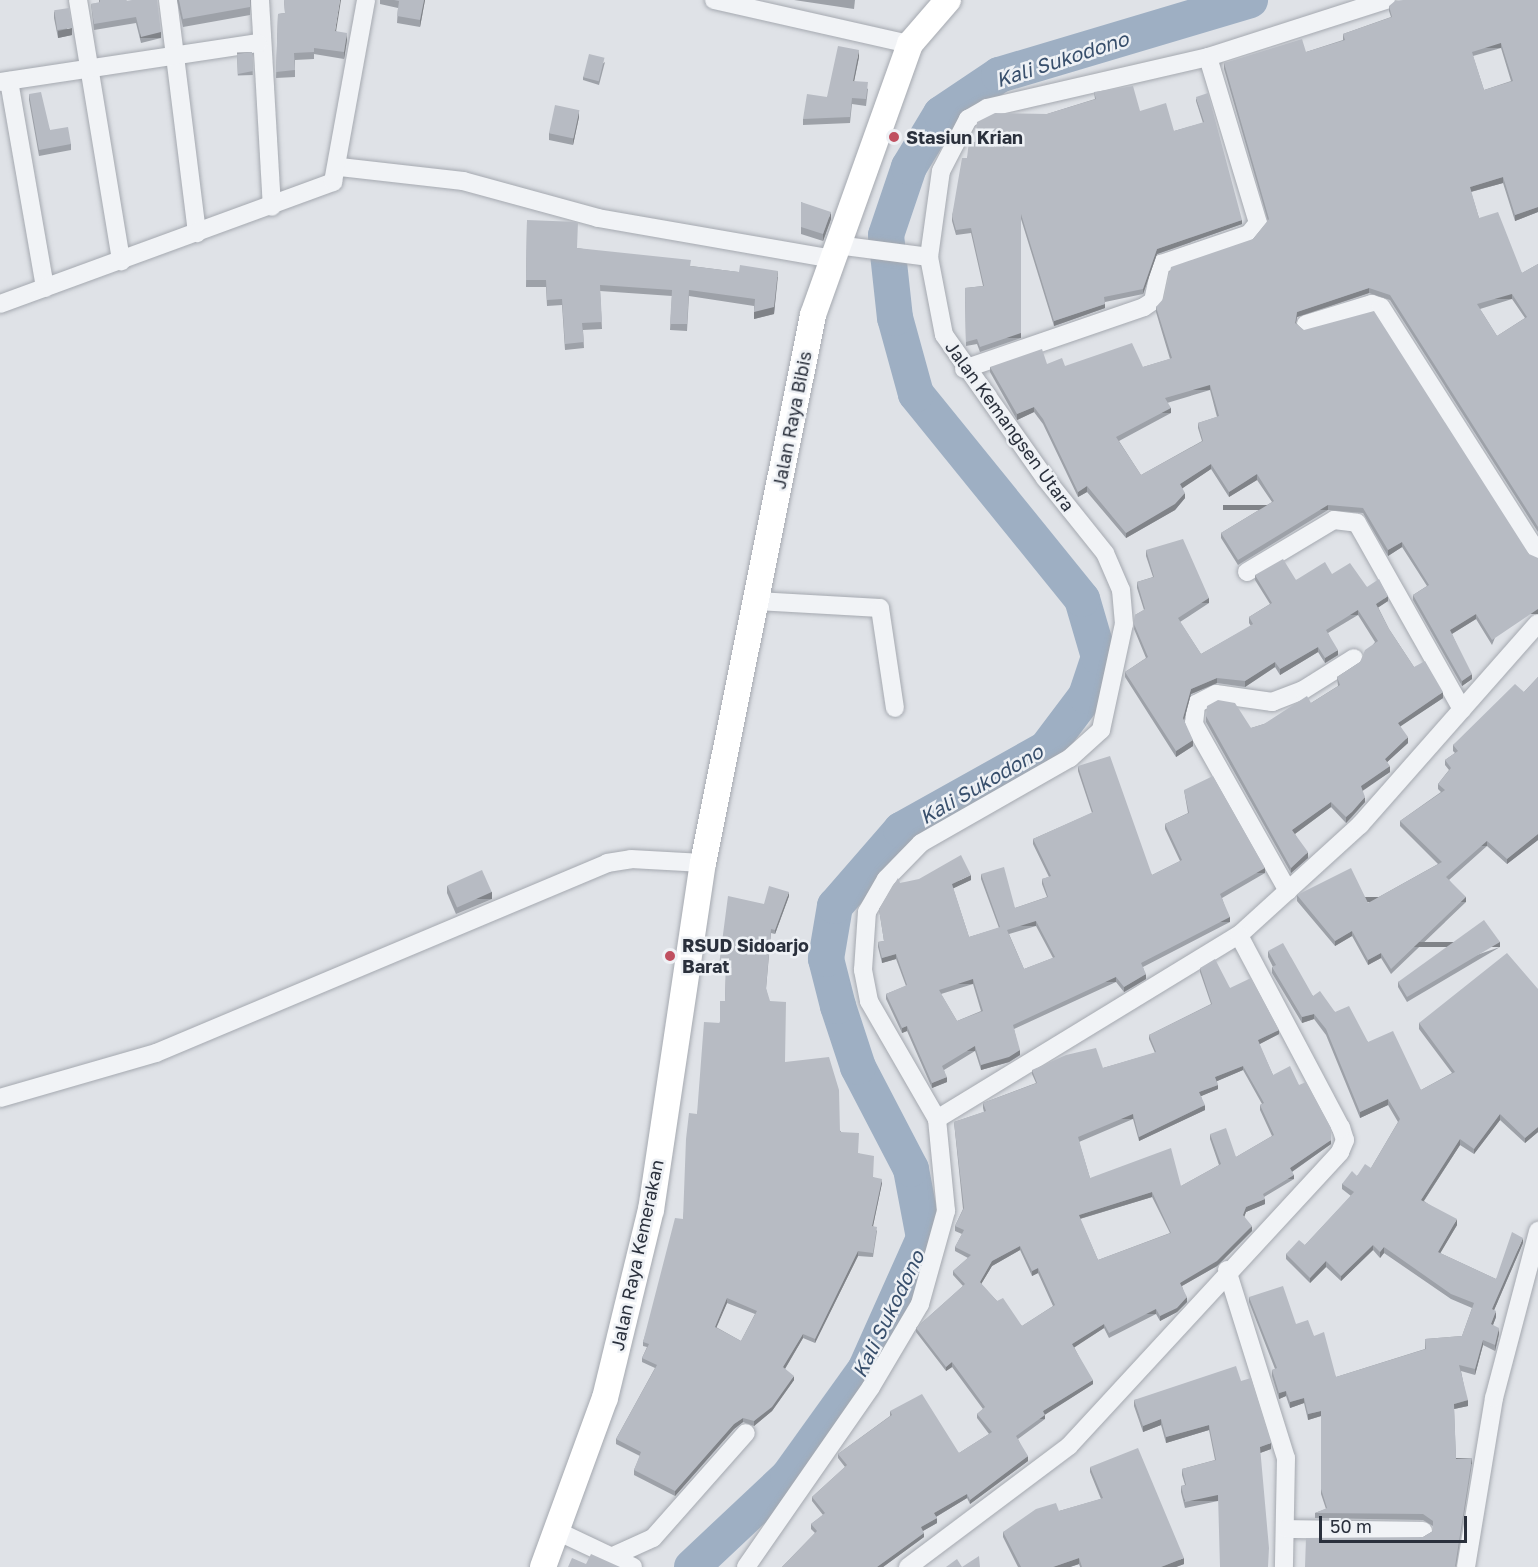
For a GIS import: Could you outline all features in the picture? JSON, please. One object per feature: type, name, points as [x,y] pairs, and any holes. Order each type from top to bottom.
[{"type":"main road","name":"Jalan Raya Bibis","points":[[703,863],[813,315],[910,44],[948,0]]},
{"type":"main road","name":"Jalan Raya Kemerakan","points":[[543,1567],[604,1398],[651,1210],[703,863]]},
{"type":"street","points":[[78,0],[91,66],[121,261]]},
{"type":"street","points":[[168,0],[172,54],[197,233]]},
{"type":"street","points":[[260,0],[258,43],[272,207]]},
{"type":"street","points":[[0,304],[272,207],[333,182],[340,167],[366,0]]},
{"type":"street","points":[[714,0],[910,44]]},
{"type":"street","name":"Jalan Kemangsen Utara","points":[[937,1119],[876,1020],[863,970],[867,912],[874,895],[921,843],[1070,758],[1101,730],[1124,624],[1121,590],[1105,553],[964,369],[944,335],[924,256],[941,171],[968,119],[987,108],[1208,57],[1386,0]]},
{"type":"street","points":[[45,288],[4,82],[91,66],[258,43]]},
{"type":"street","points":[[964,369],[1144,307],[1153,302],[1161,264],[1249,234],[1258,223],[1208,57]]},
{"type":"street","points":[[340,167],[463,181],[598,218],[834,252],[873,251],[924,256]]},
{"type":"street","points":[[1306,324],[1372,304],[1381,307],[1538,553]]},
{"type":"street","points":[[1247,572],[1334,520],[1357,523],[1462,709]]},
{"type":"street","points":[[757,601],[880,608],[895,708]]},
{"type":"street","points":[[746,1567],[871,1387],[920,1304],[946,1211],[937,1119],[1239,935],[1360,825],[1538,623]]},
{"type":"street","points":[[1288,891],[1194,724],[1196,704],[1216,694],[1272,702],[1303,690],[1354,658]]},
{"type":"street","points":[[0,1098],[167,1049],[607,864],[631,859],[703,863]]},
{"type":"street","points":[[908,1567],[1069,1446],[1227,1270],[1340,1152],[1345,1140],[1239,935]]},
{"type":"street","points":[[1466,1567],[1494,1398],[1538,1231]]},
{"type":"street","points":[[1227,1270],[1282,1439],[1287,1529],[1284,1567]]},
{"type":"street","points":[[611,1557],[653,1538],[746,1433]]},
{"type":"street","points":[[1287,1529],[1423,1531]]},
{"type":"street","points":[[557,1531],[633,1567]]},
{"type":"building","points":[[100,0],[157,0],[161,32],[141,37],[136,17],[94,24],[91,4],[100,2]]},
{"type":"building","points":[[179,0],[250,0],[250,7],[183,19]]},
{"type":"building","points":[[284,0],[340,0],[335,31],[347,33],[344,52],[314,48],[314,52],[294,53],[295,70],[276,72],[278,14],[285,13]]},
{"type":"building","points":[[394,0],[424,0],[420,20],[397,16],[399,1]]},
{"type":"building","points":[[1538,0],[1538,207],[1515,215],[1503,177],[1470,187],[1479,218],[1498,212],[1522,273],[1538,264],[1538,527],[1390,295],[1369,288],[1297,312],[1295,323],[1304,330],[1374,311],[1529,554],[1538,558],[1538,609],[1492,640],[1476,614],[1450,630],[1472,674],[1462,681],[1413,595],[1429,585],[1402,542],[1388,550],[1363,508],[1328,505],[1238,560],[1221,533],[1274,501],[1257,474],[1229,492],[1211,464],[1180,484],[1185,493],[1175,504],[1126,533],[1087,486],[1078,492],[1043,419],[1034,407],[1017,414],[990,367],[1042,349],[1047,364],[1062,358],[1065,366],[1132,343],[1143,367],[1172,358],[1156,307],[1164,298],[1171,267],[1253,239],[1269,219],[1224,63],[1302,39],[1306,52],[1345,40],[1343,34],[1392,17],[1389,6],[1395,1]],"holes":[[[1501,43],[1513,81],[1484,90],[1472,52]],[[1512,294],[1527,317],[1497,336],[1477,304]],[[1210,385],[1219,416],[1198,423],[1203,441],[1141,475],[1116,437],[1171,408],[1165,398]]]},
{"type":"building","points":[[69,8],[72,28],[57,30],[54,10]]},
{"type":"building","points":[[838,46],[859,50],[853,81],[868,82],[866,99],[852,98],[850,117],[803,119],[807,94],[827,97]]},
{"type":"building","points":[[252,52],[253,71],[238,74],[237,54]]},
{"type":"building","points":[[589,54],[605,58],[599,81],[583,77]]},
{"type":"building","points":[[1133,86],[1140,111],[1166,103],[1174,131],[1204,122],[1196,97],[1208,93],[1242,220],[1157,249],[1143,289],[1104,297],[1105,304],[1054,321],[1021,214],[1021,333],[980,347],[977,339],[966,342],[965,288],[984,286],[971,228],[956,230],[952,216],[962,158],[967,158],[969,141],[975,142],[977,122],[995,113],[1047,114],[1096,99],[1094,92]]},
{"type":"building","points":[[41,92],[50,130],[68,127],[71,144],[39,150],[29,94]]},
{"type":"building","points":[[555,105],[579,110],[573,139],[549,133]]},
{"type":"building","points":[[801,202],[831,212],[823,234],[801,227]]},
{"type":"building","points":[[527,220],[578,222],[577,248],[691,260],[690,266],[739,272],[740,265],[778,271],[774,307],[754,312],[755,299],[689,290],[687,324],[670,324],[672,290],[600,285],[602,322],[582,323],[584,342],[565,344],[562,299],[547,300],[546,280],[526,280]]},
{"type":"building","points":[[1183,539],[1209,598],[1178,618],[1201,654],[1253,624],[1249,617],[1272,603],[1255,575],[1283,559],[1296,580],[1325,562],[1332,574],[1350,563],[1367,587],[1379,579],[1388,596],[1376,604],[1389,629],[1414,667],[1425,661],[1443,692],[1398,723],[1408,737],[1385,759],[1390,766],[1361,786],[1365,797],[1352,812],[1346,817],[1331,802],[1292,830],[1308,852],[1291,868],[1206,716],[1207,706],[1218,700],[1235,703],[1251,728],[1264,724],[1307,696],[1311,703],[1340,685],[1337,677],[1360,662],[1365,650],[1378,641],[1358,610],[1326,630],[1338,650],[1325,658],[1318,647],[1280,669],[1275,662],[1245,681],[1217,678],[1191,689],[1183,718],[1193,740],[1176,751],[1125,672],[1148,657],[1134,624],[1135,615],[1145,609],[1137,582],[1154,577],[1146,550]]},
{"type":"building","points":[[1538,677],[1538,834],[1507,859],[1487,841],[1446,877],[1466,897],[1391,969],[1381,953],[1368,960],[1352,931],[1335,941],[1297,895],[1351,868],[1368,903],[1442,862],[1400,821],[1445,790],[1438,784],[1451,768],[1445,760],[1458,751],[1453,745],[1515,684],[1524,692]]},
{"type":"building","points":[[1110,756],[1152,875],[1182,860],[1165,824],[1189,813],[1184,790],[1213,776],[1265,868],[1220,894],[1230,917],[1141,963],[1146,974],[1124,987],[1116,977],[1013,1025],[1020,1050],[1009,1057],[981,1065],[975,1046],[942,1066],[947,1077],[932,1083],[907,1026],[902,1028],[886,994],[907,985],[896,954],[882,958],[878,942],[884,941],[879,909],[898,878],[900,883],[919,879],[961,855],[971,875],[952,884],[969,937],[1000,927],[981,874],[1004,867],[1015,908],[1048,897],[1042,879],[1051,876],[1033,839],[1093,812],[1078,766]],"holes":[[[1036,921],[1055,957],[1024,969],[1007,930]],[[973,979],[983,1011],[957,1021],[939,990]]]},
{"type":"building","points":[[482,870],[492,892],[457,907],[447,885]]},
{"type":"building","points":[[769,886],[789,892],[775,930],[771,929],[766,988],[770,1001],[786,1002],[785,1062],[829,1057],[839,1090],[840,1132],[859,1133],[858,1153],[874,1156],[873,1177],[882,1179],[872,1226],[877,1227],[873,1253],[858,1251],[815,1339],[803,1334],[783,1367],[794,1376],[772,1407],[754,1421],[743,1418],[734,1424],[675,1491],[634,1470],[641,1452],[616,1439],[657,1365],[642,1358],[649,1344],[643,1342],[675,1218],[683,1219],[686,1139],[689,1113],[697,1114],[704,1022],[720,1023],[720,1001],[725,1001],[726,966],[719,965],[728,896],[764,904]],"holes":[[[727,1298],[757,1311],[741,1341],[715,1327]]]},
{"type":"building","points":[[1484,920],[1500,942],[1407,997],[1398,982]]},
{"type":"building","points":[[1283,943],[1313,996],[1320,991],[1335,1012],[1349,1006],[1368,1042],[1393,1031],[1421,1090],[1455,1072],[1419,1023],[1507,953],[1538,989],[1538,1127],[1525,1138],[1500,1114],[1474,1149],[1460,1139],[1421,1200],[1457,1219],[1438,1252],[1496,1279],[1512,1232],[1523,1238],[1492,1309],[1496,1311],[1491,1324],[1499,1328],[1495,1345],[1483,1340],[1475,1369],[1459,1365],[1468,1400],[1454,1404],[1456,1459],[1472,1458],[1455,1567],[1305,1567],[1306,1538],[1423,1537],[1433,1531],[1433,1521],[1423,1514],[1315,1513],[1327,1508],[1321,1489],[1321,1411],[1308,1414],[1304,1398],[1290,1402],[1286,1391],[1279,1393],[1272,1370],[1277,1368],[1249,1297],[1283,1286],[1296,1324],[1308,1320],[1314,1336],[1324,1332],[1336,1377],[1426,1349],[1425,1339],[1462,1336],[1474,1303],[1451,1294],[1384,1247],[1380,1252],[1373,1245],[1341,1276],[1326,1261],[1310,1278],[1286,1254],[1299,1240],[1305,1245],[1354,1192],[1342,1184],[1352,1171],[1357,1176],[1365,1164],[1371,1168],[1400,1119],[1388,1099],[1360,1112],[1326,1029],[1314,1014],[1302,1017],[1272,967],[1276,965],[1268,951]]},
{"type":"building","points":[[1215,959],[1230,988],[1251,978],[1279,1030],[1258,1040],[1273,1075],[1290,1066],[1299,1085],[1306,1082],[1331,1128],[1331,1140],[1290,1168],[1294,1175],[1263,1194],[1265,1199],[1246,1207],[1243,1215],[1252,1226],[1217,1261],[1180,1283],[1187,1297],[1177,1308],[1160,1316],[1156,1309],[1109,1333],[1104,1324],[1072,1344],[1093,1380],[1043,1411],[1045,1415],[1016,1436],[1028,1456],[970,1500],[967,1494],[934,1513],[937,1518],[921,1527],[924,1533],[877,1567],[782,1567],[817,1531],[811,1524],[825,1513],[812,1497],[847,1465],[838,1454],[892,1415],[890,1411],[922,1394],[959,1453],[992,1432],[977,1414],[985,1407],[952,1362],[946,1367],[916,1328],[965,1284],[953,1271],[971,1255],[955,1247],[964,1230],[955,1226],[964,1208],[954,1122],[986,1111],[983,1103],[1037,1083],[1032,1070],[1066,1055],[1096,1048],[1103,1068],[1156,1052],[1149,1035],[1212,1004],[1200,968]],"holes":[[[1243,1066],[1264,1103],[1260,1105],[1274,1135],[1236,1157],[1226,1128],[1210,1134],[1221,1164],[1181,1186],[1171,1148],[1090,1178],[1078,1137],[1133,1114],[1139,1137],[1205,1105],[1199,1092],[1218,1085],[1215,1077]],[[1152,1192],[1171,1233],[1098,1260],[1079,1215]],[[1020,1246],[1032,1271],[1038,1268],[1055,1305],[1022,1326],[1003,1298],[997,1301],[980,1282],[992,1261]]]},
{"type":"building","points":[[1236,1366],[1241,1381],[1251,1378],[1271,1443],[1260,1447],[1269,1548],[1268,1567],[1220,1567],[1218,1495],[1185,1502],[1181,1486],[1186,1485],[1182,1469],[1216,1460],[1209,1425],[1166,1437],[1161,1419],[1143,1426],[1134,1400]]},
{"type":"building","points":[[1138,1448],[1184,1558],[1161,1567],[1082,1567],[1079,1558],[1053,1567],[1021,1567],[1003,1532],[1036,1509],[1056,1503],[1059,1511],[1103,1498],[1090,1467]]},
{"type":"building","points":[[591,1554],[620,1567],[568,1567],[572,1558],[586,1564]]},
{"type":"building","points":[[979,1556],[980,1567],[962,1567]]},
{"type":"building","points":[[957,1559],[962,1567],[946,1567]]},
{"type":"waterway","name":"Kali Sukodono","points":[[692,1567],[788,1477],[865,1370],[924,1238],[911,1169],[858,1067],[838,1006],[826,959],[835,906],[901,830],[1046,749],[1086,696],[1099,657],[1082,599],[916,394],[895,318],[886,235],[909,167],[941,114],[999,75],[1250,0]]},
{"type":"place","name":"Stasiun Krian","points":[[894,137]]},
{"type":"place","name":"RSUD Sidoarjo Barat","points":[[670,956]]}]
